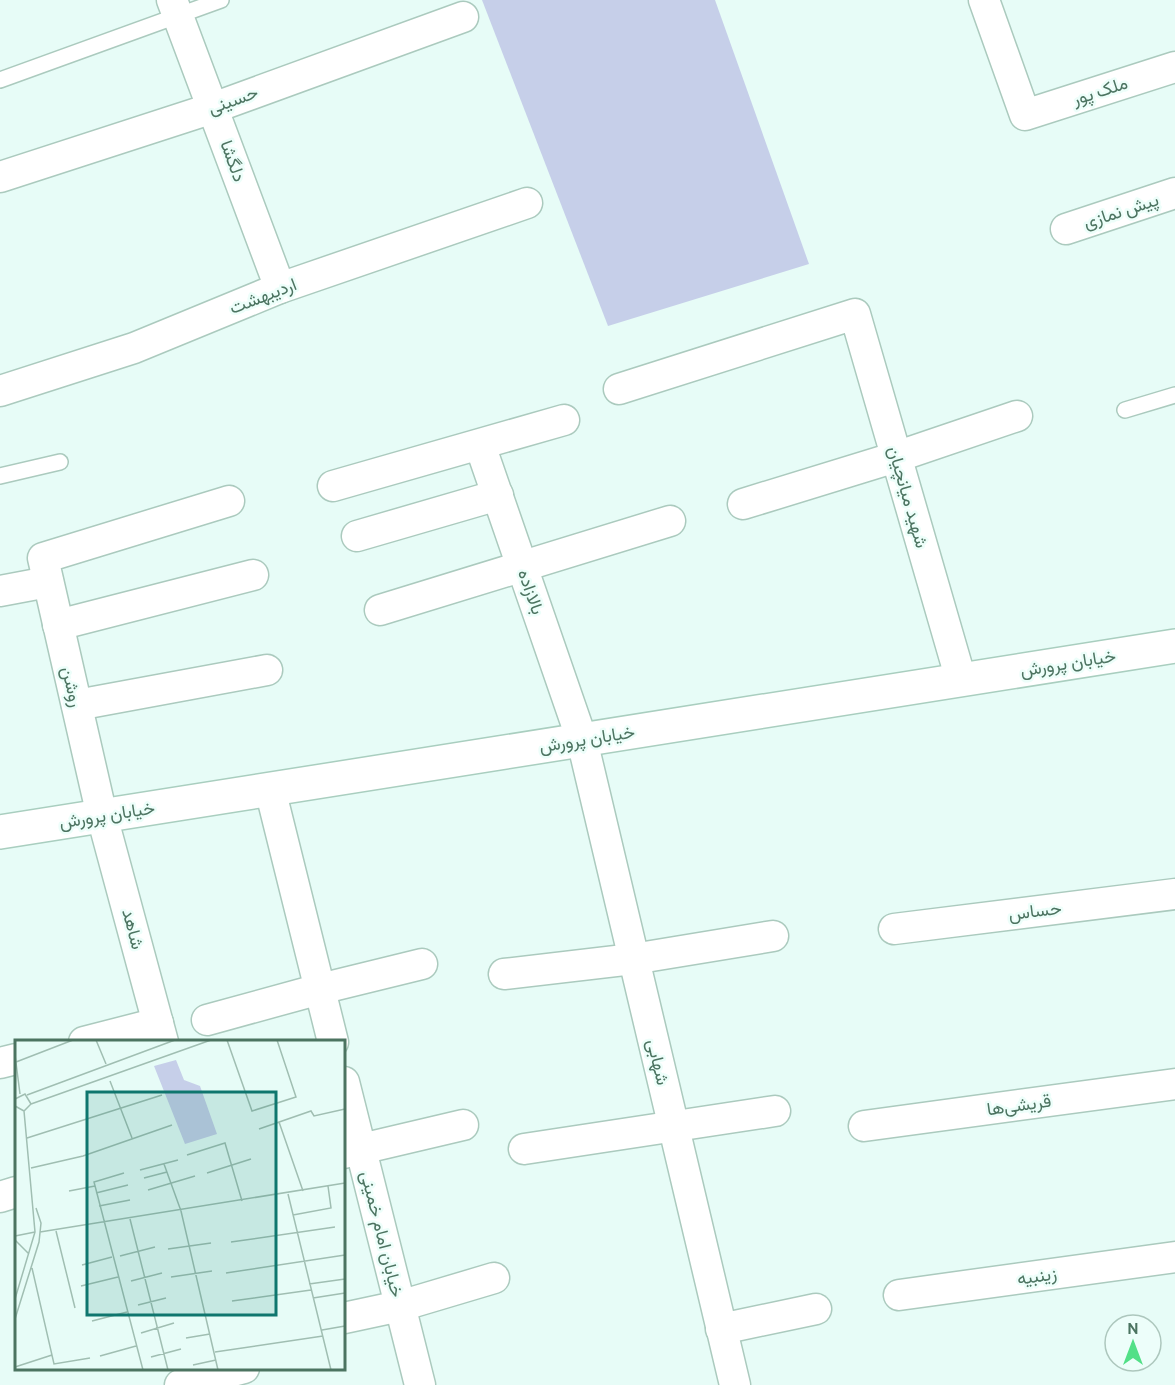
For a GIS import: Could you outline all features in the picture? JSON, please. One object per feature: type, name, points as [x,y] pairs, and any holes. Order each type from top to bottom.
[{"type":"main road","name":"خیابان پرورش","points":[[0,832],[1175,646]]},
{"type":"street","name":"ملک پور","points":[[984,0],[1025,115],[1175,67]]},
{"type":"street","name":"دلگشا","points":[[176,8],[280,288]]},
{"type":"street","name":"حسینی","points":[[0,177],[213,108],[463,17]]},
{"type":"street","name":"پیش نمازی","points":[[1066,229],[1175,194]]},
{"type":"street","name":"اردیبهشت","points":[[0,391],[134,348],[280,288],[527,203]]},
{"type":"street","name":"شهید میانچیان","points":[[619,389],[855,314],[961,680]]},
{"type":"street","points":[[743,504],[896,457],[1017,416]]},
{"type":"street","points":[[333,486],[564,420]]},
{"type":"street","name":"بالازاده","points":[[480,444],[582,740]]},
{"type":"street","points":[[357,536],[498,495]]},
{"type":"street","points":[[0,591],[45,570],[229,501]]},
{"type":"street","points":[[380,610],[523,568],[670,521]]},
{"type":"street","name":"روشن","points":[[45,570],[102,816]]},
{"type":"street","points":[[58,624],[253,575]]},
{"type":"street","points":[[77,705],[267,670]]},
{"type":"street","name":"شهابی","points":[[582,740],[735,1385]]},
{"type":"street","points":[[270,789],[333,1040]]},
{"type":"street","name":"شاهد","points":[[102,816],[160,1032]]},
{"type":"street","name":"حساس","points":[[894,929],[1175,894]]},
{"type":"street","points":[[504,974],[633,959],[773,936]]},
{"type":"street","points":[[207,1020],[422,964]]},
{"type":"street","points":[[92,1040],[160,1032]]},
{"type":"street","points":[[0,1063],[15,1059]]},
{"type":"street","name":"قریشی‌ها","points":[[864,1126],[1175,1084]]},
{"type":"street","name":"خیابان امام خمینی","points":[[345,1091],[352,1151],[400,1306],[420,1385]]},
{"type":"street","points":[[524,1149],[775,1111]]},
{"type":"street","points":[[352,1151],[463,1125]]},
{"type":"street","points":[[0,1197],[15,1192]]},
{"type":"street","name":"زینبیه","points":[[899,1295],[1175,1257]]},
{"type":"street","points":[[345,1318],[400,1306],[494,1278]]},
{"type":"street","points":[[722,1329],[816,1309]]},
{"type":"street","points":[[180,1385],[236,1370]]},
{"type":"street","points":[[252,1370],[256,1385]]},
{"type":"lane","points":[[0,80],[176,8],[221,0]]},
{"type":"lane","points":[[1125,410],[1175,395]]},
{"type":"lane","points":[[0,476],[60,462]]},
{"type":"shaded area","points":[[482,0],[715,0],[809,264],[608,326]]}]
